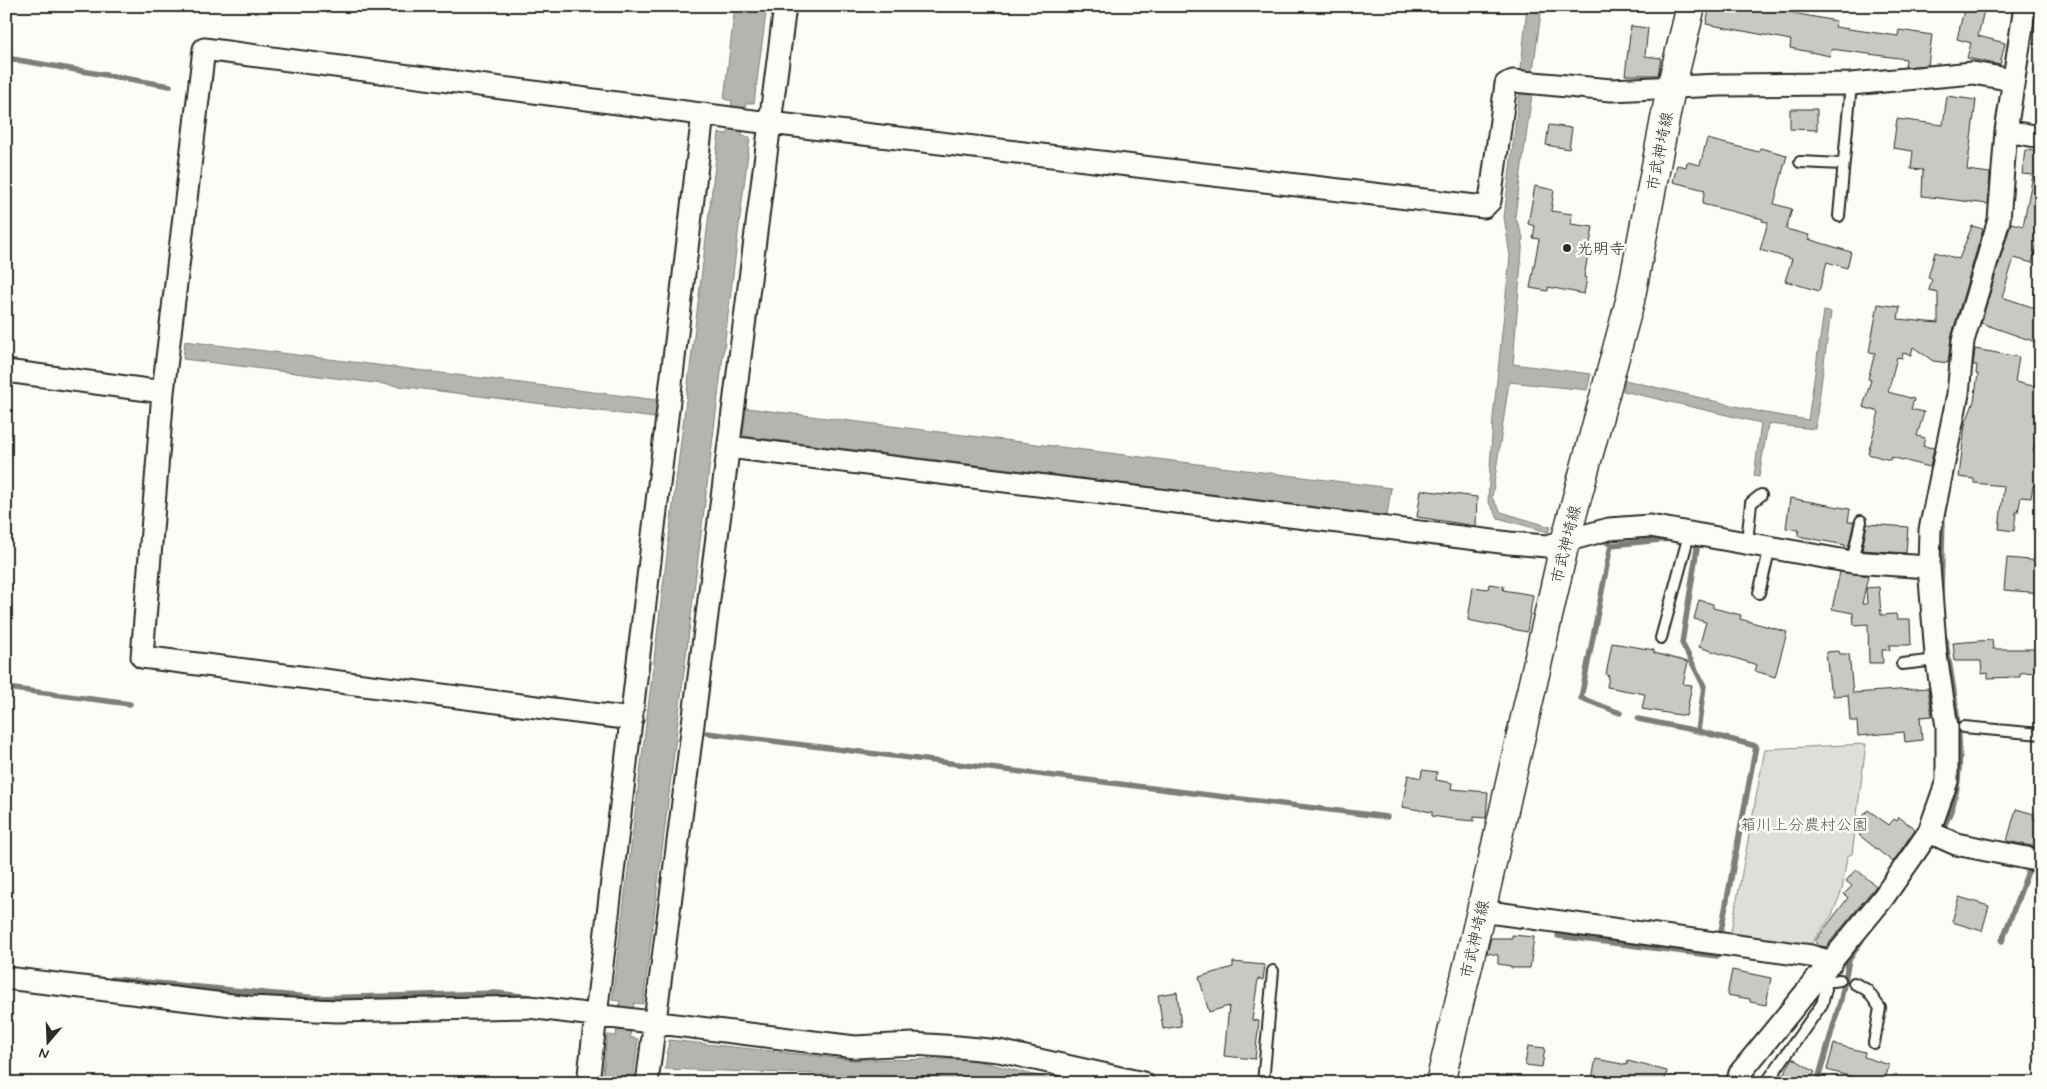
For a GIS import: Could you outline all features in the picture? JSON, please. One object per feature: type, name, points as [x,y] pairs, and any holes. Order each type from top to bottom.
[{"type":"main road","name":"市武神埼線","points":[[1440,1083],[1565,542],[1630,301],[1671,88],[1691,6]]},
{"type":"street","points":[[588,1083],[625,1020],[729,447],[785,6]]},
{"type":"street","points":[[1737,1083],[1740,1073],[1830,974],[1883,898],[1936,835],[1947,781],[1948,727],[1937,660],[1929,568],[1930,530],[1958,394],[1963,341],[1992,248],[2023,134],[2013,80],[2025,6]]},
{"type":"street","points":[[632,719],[142,657],[162,392],[204,49],[737,119],[1484,207],[1490,201],[1506,84],[1513,81],[1611,90],[1720,85],[1851,84],[1973,73],[2013,80]]},
{"type":"street","points":[[647,1083],[625,1020],[632,719],[703,114]]},
{"type":"street","points":[[6,371],[162,392]]},
{"type":"street","points":[[729,447],[1509,543],[1547,546],[1609,529],[1650,526],[1852,562],[1929,568]]},
{"type":"street","points":[[1936,835],[1956,844],[2041,861]]},
{"type":"street","points":[[1481,911],[1810,956],[1830,974]]},
{"type":"street","points":[[6,978],[249,1007],[337,1011],[529,1007],[855,1048],[913,1044],[999,1051],[1143,1083]]},
{"type":"lane","points":[[1838,216],[1851,84]]},
{"type":"lane","points":[[1800,162],[1842,164]]},
{"type":"lane","points":[[1746,542],[1752,503],[1760,496]]},
{"type":"lane","points":[[1852,562],[1861,521]]},
{"type":"lane","points":[[1661,638],[1690,532]]},
{"type":"lane","points":[[1759,593],[1770,547]]},
{"type":"lane","points":[[1902,664],[1937,660]]},
{"type":"lane","points":[[1964,727],[2041,734]]},
{"type":"lane","points":[[1263,1083],[1273,971]]},
{"type":"lane","points":[[1766,1083],[1822,1004],[1830,974]]},
{"type":"lane","points":[[1854,983],[1867,990],[1880,1008],[1874,1043]]},
{"type":"green space","name":"箱川上分農村公園","points":[[1866,744],[1852,854],[1847,856],[1842,890],[1832,915],[1808,948],[1730,937],[1765,749]]},
{"type":"shaded area","points":[[735,6],[767,6],[754,103],[746,103],[742,136],[750,137],[643,1004],[634,1003],[630,1037],[638,1039],[633,1083],[602,1083],[607,1035],[616,1036],[620,1001],[612,1000],[719,133],[728,134],[732,101],[724,99]]},
{"type":"shaded area","points":[[1527,6],[1542,6],[1533,70],[1527,71],[1521,69]]},
{"type":"shaded area","points":[[1525,92],[1532,94],[1515,216],[1523,237],[1513,364],[1591,374],[1587,390],[1509,382],[1492,498],[1501,512],[1551,527],[1548,532],[1498,518],[1488,501],[1493,418],[1510,256],[1504,217],[1519,95]]},
{"type":"shaded area","points":[[1824,311],[1831,312],[1815,429],[1768,424],[1759,477],[1754,476],[1761,423],[1623,391],[1625,380],[1765,413],[1808,420]]},
{"type":"shaded area","points":[[185,341],[657,400],[655,418],[183,359]]},
{"type":"shaded area","points":[[746,408],[1391,488],[1387,516],[743,436]]},
{"type":"shaded area","points":[[669,1040],[853,1060],[971,1059],[1065,1083],[981,1083],[965,1079],[665,1069]]},
{"type":"building","points":[[1710,6],[1756,6],[1836,21],[1835,27],[1898,36],[1899,30],[1932,35],[1928,65],[1905,67],[1906,59],[1831,49],[1830,56],[1790,48],[1791,40],[1706,24]]},
{"type":"building","points":[[1965,6],[1985,6],[1978,36],[2005,43],[2000,65],[1967,58],[1971,43],[1957,39]]},
{"type":"building","points":[[1631,26],[1648,28],[1645,56],[1661,58],[1658,75],[1625,75]]},
{"type":"building","points":[[1947,96],[1976,100],[1967,170],[1990,173],[1988,204],[1922,196],[1923,170],[1911,169],[1913,151],[1893,148],[1897,119],[1943,125]]},
{"type":"building","points":[[1790,109],[1817,109],[1817,130],[1790,129]]},
{"type":"building","points":[[1549,125],[1572,128],[1569,149],[1546,145]]},
{"type":"building","points":[[1707,139],[1759,152],[1760,148],[1787,155],[1774,204],[1792,209],[1786,229],[1809,235],[1808,239],[1851,252],[1847,268],[1827,262],[1819,291],[1785,281],[1792,259],[1760,250],[1768,222],[1762,221],[1763,219],[1702,204],[1705,190],[1673,182],[1677,165],[1686,167],[1687,162],[1700,165]]},
{"type":"building","points":[[2025,150],[2041,152],[2041,230],[2032,263],[2014,258],[2002,297],[2041,310],[2041,344],[1981,323],[2011,223],[2023,226],[2033,175],[2022,174]]},
{"type":"building","points":[[1535,186],[1554,190],[1551,211],[1572,214],[1571,224],[1593,227],[1584,277],[1587,278],[1584,294],[1548,287],[1548,291],[1530,288],[1539,239],[1533,238],[1535,226],[1528,224]]},
{"type":"building","points":[[1972,226],[1983,229],[1951,338],[1948,363],[1933,361],[1913,347],[1911,355],[1903,353],[1902,358],[1897,357],[1888,392],[1914,399],[1911,409],[1924,412],[1917,436],[1925,438],[1923,446],[1934,448],[1930,467],[1891,457],[1890,460],[1868,454],[1879,412],[1863,407],[1871,380],[1868,379],[1875,353],[1869,352],[1878,304],[1900,307],[1898,319],[1938,323],[1938,292],[1929,290],[1932,279],[1928,278],[1935,252],[1959,259]]},
{"type":"building","points":[[1975,349],[2019,357],[2015,382],[2038,387],[2037,393],[2041,394],[2041,420],[2033,452],[2041,454],[2041,487],[2033,486],[2031,498],[2021,497],[2018,512],[2016,512],[2014,531],[1999,529],[2004,486],[1974,483],[1974,479],[1959,477],[1965,425],[1974,401],[1978,374],[1976,374],[1977,365],[1973,365]]},
{"type":"building","points":[[1421,490],[1477,497],[1476,526],[1417,517]]},
{"type":"building","points":[[1790,498],[1850,509],[1848,522],[1854,522],[1848,549],[1845,548],[1845,545],[1798,536],[1799,530],[1786,528]]},
{"type":"building","points":[[1867,524],[1908,527],[1906,553],[1862,550]]},
{"type":"building","points":[[2007,558],[2041,561],[2041,593],[2004,590]]},
{"type":"building","points":[[1840,572],[1868,576],[1862,604],[1867,604],[1866,588],[1879,587],[1881,615],[1896,614],[1897,619],[1910,619],[1911,645],[1889,645],[1890,650],[1882,650],[1883,663],[1869,663],[1868,624],[1854,625],[1853,613],[1832,609]]},
{"type":"building","points":[[1489,584],[1504,586],[1503,590],[1533,595],[1527,632],[1468,620],[1473,587],[1488,589]]},
{"type":"building","points":[[1699,600],[1713,604],[1713,608],[1741,615],[1740,619],[1787,632],[1775,677],[1755,671],[1757,665],[1699,647],[1706,622],[1694,619]]},
{"type":"building","points":[[1992,640],[1993,649],[2038,649],[2038,672],[2020,673],[2020,677],[1988,678],[1988,673],[1982,674],[1981,661],[1955,661],[1953,643]]},
{"type":"building","points":[[1612,643],[1654,650],[1654,653],[1688,662],[1683,684],[1692,685],[1686,716],[1642,709],[1645,694],[1607,687],[1609,676],[1606,675]]},
{"type":"building","points":[[1839,651],[1840,654],[1849,654],[1853,693],[1928,688],[1932,716],[1920,717],[1922,740],[1905,742],[1904,732],[1858,736],[1857,721],[1850,721],[1848,695],[1833,696],[1832,688],[1830,688],[1826,652]]},
{"type":"building","points":[[1422,770],[1437,772],[1436,780],[1452,783],[1451,789],[1488,792],[1486,818],[1474,817],[1474,821],[1452,819],[1432,816],[1432,812],[1402,807],[1408,775],[1421,778]]},
{"type":"building","points":[[2016,809],[2034,814],[2033,818],[2041,820],[2041,848],[2007,841]]},
{"type":"building","points":[[1868,810],[1889,825],[1894,819],[1897,821],[1899,817],[1915,829],[1893,862],[1859,835],[1866,826],[1859,821]]},
{"type":"building","points":[[1856,869],[1876,886],[1826,947],[1820,946],[1815,941],[1848,898],[1844,894],[1852,886],[1846,881]]},
{"type":"building","points":[[1959,897],[1989,906],[1982,931],[1952,922]]},
{"type":"building","points":[[1512,935],[1534,937],[1530,968],[1511,968],[1511,966],[1498,964],[1498,955],[1487,953],[1491,938],[1512,938]]},
{"type":"building","points":[[1233,962],[1265,965],[1263,980],[1258,979],[1252,1020],[1259,1021],[1255,1059],[1224,1056],[1229,1006],[1209,1012],[1199,977],[1233,967]]},
{"type":"building","points":[[1732,970],[1771,978],[1766,1005],[1750,1002],[1750,999],[1727,995]]},
{"type":"building","points":[[1177,992],[1181,1026],[1163,1029],[1158,995]]},
{"type":"building","points":[[1834,1044],[1865,1052],[1864,1057],[1889,1065],[1884,1083],[1852,1083],[1853,1077],[1827,1070]]},
{"type":"building","points":[[1528,1046],[1545,1048],[1542,1067],[1525,1065]]},
{"type":"building","points":[[1793,1058],[1815,1072],[1808,1083],[1778,1083]]},
{"type":"building","points":[[1596,1059],[1627,1065],[1628,1061],[1667,1071],[1664,1083],[1591,1083]]},
{"type":"waterway","points":[[6,58],[170,86]]},
{"type":"waterway","points":[[1941,592],[1943,516]]},
{"type":"waterway","points":[[1611,545],[1670,539]]},
{"type":"waterway","points":[[1604,540],[1611,545],[1581,698],[1620,713]]},
{"type":"waterway","points":[[1698,542],[1682,643],[1704,686],[1698,731]]},
{"type":"waterway","points":[[1940,832],[1951,812],[1957,789],[1959,763],[1957,710],[1945,638]]},
{"type":"waterway","points":[[6,688],[130,704]]},
{"type":"waterway","points":[[1638,719],[1698,731],[1756,746],[1721,931]]},
{"type":"waterway","points":[[707,733],[1387,817]]},
{"type":"waterway","points":[[2002,941],[2029,869],[2041,872]]},
{"type":"waterway","points":[[1558,936],[1717,956]]},
{"type":"waterway","points":[[1817,1083],[1841,999],[1849,960],[1863,938]]},
{"type":"waterway","points":[[112,979],[319,998],[496,993],[531,997]]},
{"type":"place","name":"光明寺","points":[[1567,248]]}]
